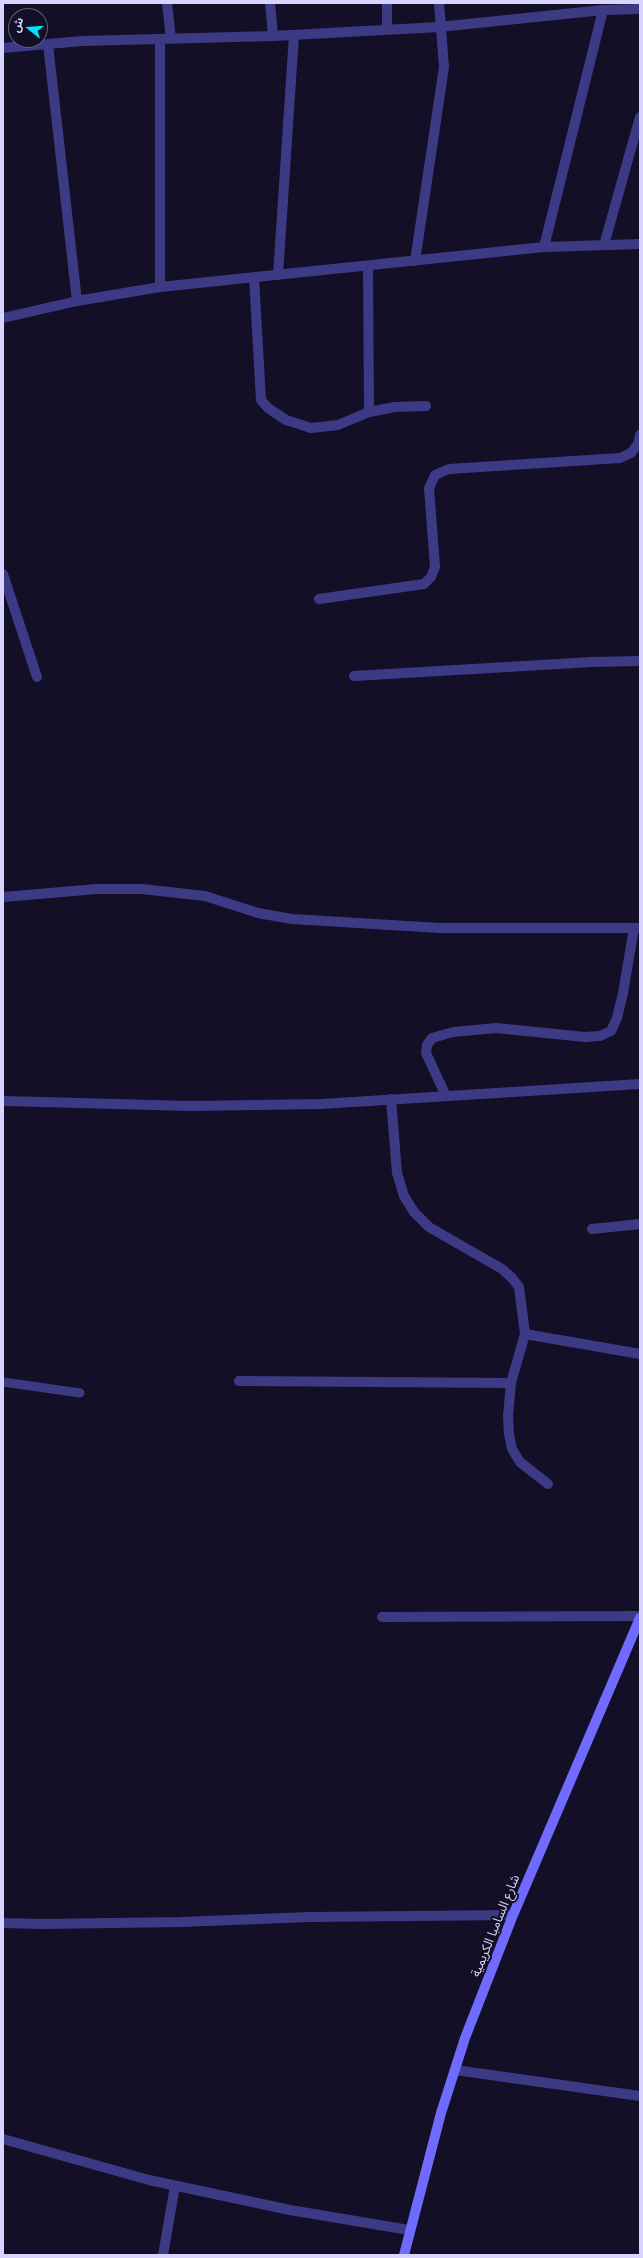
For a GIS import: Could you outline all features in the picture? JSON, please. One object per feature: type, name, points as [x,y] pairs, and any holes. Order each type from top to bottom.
[{"type":"main road","name":"شارع السامبا الكريمية","points":[[404,2255],[409,2230],[441,2113],[455,2070],[513,1915],[640,1617]]},
{"type":"street","points":[[167,3],[171,39]]},
{"type":"street","points":[[270,3],[272,36]]},
{"type":"street","points":[[386,3],[387,30]]},
{"type":"street","points":[[415,261],[444,67],[439,27],[439,3]]},
{"type":"street","points":[[77,301],[48,44],[272,36],[439,27],[603,10],[640,9]]},
{"type":"street","points":[[544,247],[603,10]]},
{"type":"street","points":[[278,275],[294,35]]},
{"type":"street","points":[[160,39],[160,287]]},
{"type":"street","points":[[604,245],[640,117]]},
{"type":"street","points":[[3,318],[77,301],[160,287],[544,247],[640,244]]},
{"type":"street","points":[[368,266],[369,412]]},
{"type":"street","points":[[254,277],[261,400],[268,408],[286,420],[311,428],[338,425],[369,412],[395,407],[426,406]]},
{"type":"street","points":[[319,599],[424,584],[431,577],[435,567],[429,488],[435,475],[449,469],[620,458],[631,453],[638,444],[640,435]]},
{"type":"street","points":[[3,574],[37,676]]},
{"type":"street","points":[[354,676],[592,662],[640,661]]},
{"type":"street","points":[[3,897],[97,889],[142,889],[205,896],[258,913],[292,919],[440,928],[637,928],[617,1018],[611,1030],[600,1036],[585,1037],[496,1028],[453,1032],[432,1038],[427,1045],[426,1053],[446,1096]]},
{"type":"street","points":[[3,1101],[191,1106],[321,1104],[640,1084]]},
{"type":"street","points":[[391,1099],[397,1174],[404,1196],[414,1212],[430,1228],[512,1278],[519,1287],[522,1300],[525,1334],[511,1383],[508,1416],[512,1449],[520,1462],[548,1484]]},
{"type":"street","points":[[592,1229],[640,1224]]},
{"type":"street","points":[[525,1334],[640,1354]]},
{"type":"street","points":[[239,1381],[511,1383]]},
{"type":"street","points":[[382,1617],[640,1617]]},
{"type":"street","points":[[3,1923],[158,1923],[326,1917],[513,1915]]},
{"type":"street","points":[[455,2070],[640,2096]]},
{"type":"street","points":[[3,2139],[97,2167],[175,2186],[290,2210],[409,2230]]},
{"type":"street","points":[[163,2255],[175,2186]]},
{"type":"lane","points":[[3,1382],[80,1393]]}]
